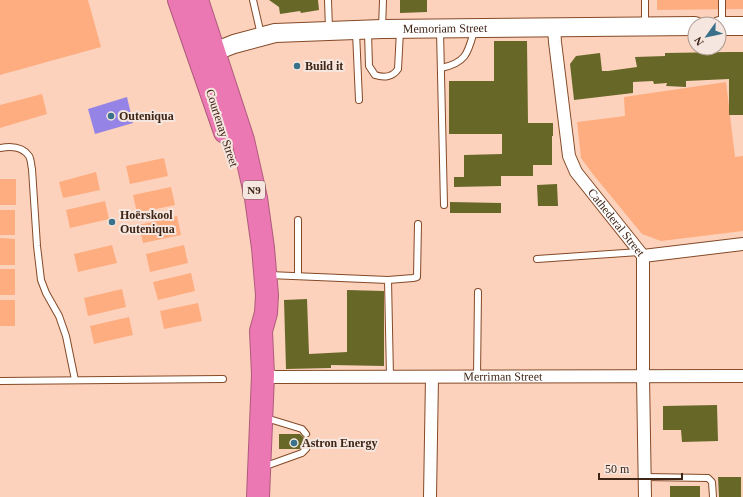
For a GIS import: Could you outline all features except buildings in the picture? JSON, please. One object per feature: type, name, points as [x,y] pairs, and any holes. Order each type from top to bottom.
[{"type":"highway","name":"Courtenay Street","points":[[179,0],[206,55],[243,140],[258,212],[265,275],[266,313],[261,331]]},
{"type":"highway","name":"Courtenay Street","points":[[197,0],[206,55],[236,169],[250,250],[256,317],[261,331],[263,375],[259,486]]},
{"type":"street","name":"Memoriam Street","points":[[206,55],[234,44],[275,33],[474,28],[687,26]]},
{"type":"street","points":[[727,26],[743,26]]},
{"type":"street","name":"Cathederal Street","points":[[554,27],[570,156],[576,172],[641,254],[645,497]]},
{"type":"street","points":[[641,254],[743,244]]},
{"type":"street","name":"Merriman Street","points":[[263,375],[274,377],[743,376]]},
{"type":"street","points":[[430,497],[432,377]]},
{"type":"lane","points":[[253,0],[261,36]]},
{"type":"lane","points":[[328,0],[329,31]]},
{"type":"lane","points":[[359,100],[369,30],[383,0]]},
{"type":"lane","points":[[645,0],[645,27]]},
{"type":"lane","points":[[721,16],[722,0]]},
{"type":"lane","points":[[441,68],[456,64],[465,57],[469,49],[474,28]]},
{"type":"lane","points":[[440,29],[444,205]]},
{"type":"lane","points":[[369,30],[370,66],[375,75],[385,77],[392,75],[398,69],[400,30]]},
{"type":"lane","points":[[0,148],[10,146],[20,148],[29,157],[32,169],[37,246],[41,280],[46,293],[59,316],[66,336],[75,380]]},
{"type":"lane","points":[[298,220],[298,276]]},
{"type":"lane","points":[[265,275],[388,280],[417,277],[418,224]]},
{"type":"lane","points":[[537,259],[641,254]]},
{"type":"lane","points":[[388,280],[390,377]]},
{"type":"lane","points":[[477,377],[478,292]]},
{"type":"lane","points":[[0,381],[223,378]]},
{"type":"lane","points":[[261,417],[302,429],[306,434]]},
{"type":"lane","points":[[259,486],[306,449]]},
{"type":"lane","points":[[645,477],[708,478],[712,482],[713,497]]},
{"type":"shaded area","points":[[0,0],[88,0],[101,47],[0,75]]},
{"type":"shaded area","points":[[657,0],[743,0],[743,9],[657,10]]},
{"type":"shaded area","points":[[726,82],[735,157],[743,156],[743,231],[661,241],[642,234],[581,158],[577,122],[625,116],[624,97]]},
{"type":"shaded area","points":[[42,94],[47,114],[0,128],[0,105]]},
{"type":"shaded area","name":"Outeniqua","points":[[127,97],[133,123],[95,134],[88,109]]},
{"type":"shaded area","points":[[164,158],[168,176],[130,184],[126,166]]},
{"type":"shaded area","points":[[96,172],[100,190],[63,198],[59,182]]},
{"type":"shaded area","points":[[0,179],[16,179],[16,205],[0,205]]},
{"type":"shaded area","points":[[171,187],[175,205],[137,213],[133,195]]},
{"type":"shaded area","points":[[105,201],[109,219],[70,228],[66,210]]},
{"type":"shaded area","points":[[0,210],[15,210],[15,235],[0,235]]},
{"type":"shaded area","points":[[177,216],[181,235],[143,243],[139,225]]},
{"type":"shaded area","points":[[0,238],[15,239],[15,265],[0,265]]},
{"type":"shaded area","points":[[112,245],[117,263],[78,272],[74,254]]},
{"type":"shaded area","points":[[184,245],[188,263],[150,272],[146,254]]},
{"type":"shaded area","points":[[0,269],[15,269],[15,295],[0,295]]},
{"type":"shaded area","points":[[191,273],[195,291],[158,300],[153,282]]},
{"type":"shaded area","points":[[122,289],[126,307],[88,316],[84,298]]},
{"type":"shaded area","points":[[0,300],[15,300],[15,326],[0,326]]},
{"type":"shaded area","points":[[198,303],[202,321],[164,329],[160,311]]},
{"type":"shaded area","points":[[129,317],[133,335],[94,344],[90,326]]},
{"type":"place","name":"Build it","points":[[297,66]]},
{"type":"place","name":"Outeniqua","points":[[111,116]]},
{"type":"place","name":"Hoërskool Outeniqua","points":[[112,222]]},
{"type":"place","name":"Astron Energy","points":[[294,443]]}]
